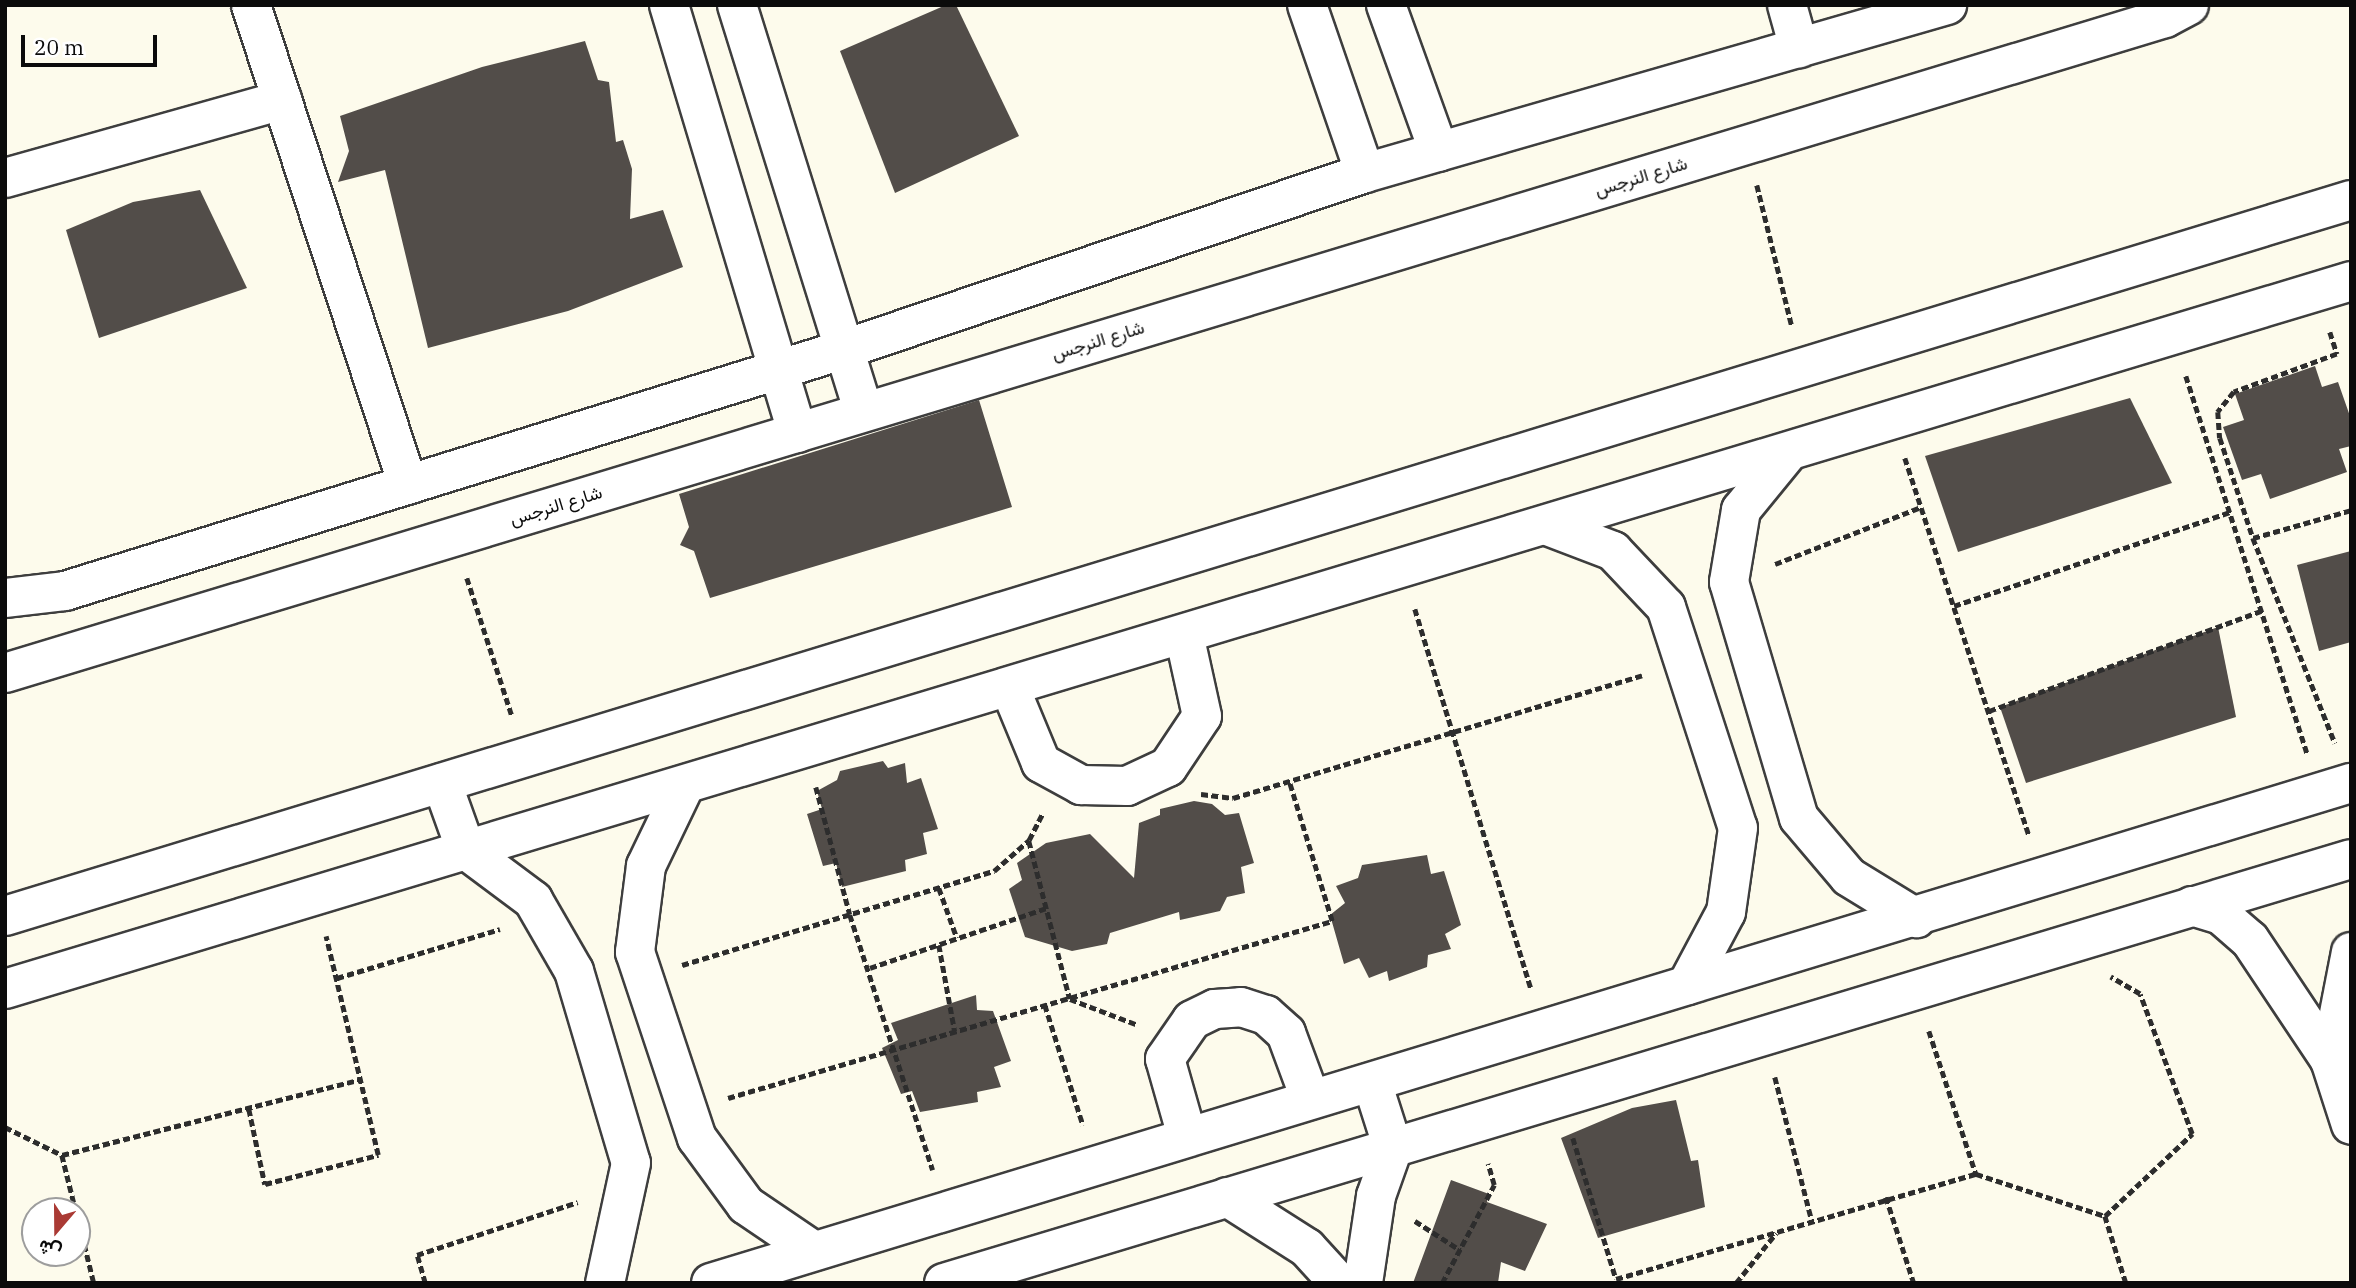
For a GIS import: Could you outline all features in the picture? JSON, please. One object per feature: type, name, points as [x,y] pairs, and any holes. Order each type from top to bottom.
[{"type":"street","points":[[251,5],[408,485]]},
{"type":"street","points":[[668,5],[781,369],[797,433]]},
{"type":"street","points":[[737,5],[842,350],[864,412]]},
{"type":"street","points":[[1307,5],[1366,173]]},
{"type":"street","points":[[1386,5],[1439,152]]},
{"type":"street","points":[[1787,5],[1799,48]]},
{"type":"street","points":[[5,598],[65,591],[842,350],[1366,173],[1947,5]]},
{"type":"street","name":"شارع النرجس","points":[[5,673],[2177,12],[2210,5]]},
{"type":"street","points":[[5,178],[282,100]]},
{"type":"street","points":[[5,916],[2351,200]]},
{"type":"street","points":[[5,989],[466,850],[807,752],[1184,634],[2333,286]]},
{"type":"street","points":[[1788,453],[1741,510],[1729,582],[1799,818],[1849,877],[1916,918]]},
{"type":"street","points":[[1545,525],[1592,540],[1640,576],[1666,607],[1738,828],[1726,912],[1688,985]]},
{"type":"street","points":[[1010,688],[1041,763],[1081,785],[1104,788],[1149,779],[1168,767],[1202,716],[1184,634]]},
{"type":"street","points":[[711,1283],[945,1208],[1916,918],[2337,778]]},
{"type":"street","points":[[443,783],[466,850],[502,872],[543,916],[574,971],[631,1163],[629,1185],[605,1283]]},
{"type":"street","points":[[684,786],[658,835],[637,908],[635,952],[687,1110],[718,1173],[746,1205],[814,1251]]},
{"type":"street","points":[[944,1283],[2351,859]]},
{"type":"street","points":[[2192,906],[2221,915],[2250,940],[2330,1060],[2351,1125]]},
{"type":"street","points":[[2330,1060],[2351,953]]},
{"type":"street","points":[[1186,1136],[1165,1059],[1173,1039],[1192,1020],[1215,1009],[1241,1007],[1266,1016],[1286,1033],[1310,1098]]},
{"type":"street","points":[[1363,1283],[1376,1196],[1393,1148],[1372,1082]]},
{"type":"street","points":[[1227,1197],[1307,1248],[1339,1283]]},
{"type":"path","points":[[1747,145],[1802,368]]},
{"type":"path","points":[[2333,286],[2337,354],[2234,392],[2218,412],[2253,538],[2337,778]]},
{"type":"path","points":[[2173,335],[2262,611],[2337,778]]},
{"type":"path","points":[[1892,419],[2042,876]]},
{"type":"path","points":[[1729,582],[1921,507]]},
{"type":"path","points":[[2253,538],[2351,510]]},
{"type":"path","points":[[1954,606],[2230,512]]},
{"type":"path","points":[[454,537],[525,757]]},
{"type":"path","points":[[1402,568],[1543,1030]]},
{"type":"path","points":[[1989,711],[2262,611]]},
{"type":"path","points":[[1168,767],[1208,796],[1233,798],[1683,662]]},
{"type":"path","points":[[807,752],[850,915],[870,968],[893,1050],[945,1208]]},
{"type":"path","points":[[643,977],[994,871],[1029,840],[1047,794],[1041,763]]},
{"type":"path","points":[[687,1110],[1332,922],[1289,781]]},
{"type":"path","points":[[1029,840],[1070,999]]},
{"type":"path","points":[[939,888],[957,938]]},
{"type":"path","points":[[248,1109],[265,1184],[378,1155],[316,896]]},
{"type":"path","points":[[870,968],[1046,908]]},
{"type":"path","points":[[337,978],[543,916]]},
{"type":"path","points":[[939,945],[955,1032]]},
{"type":"path","points":[[2059,947],[2140,994],[2192,1134],[2105,1216]]},
{"type":"path","points":[[1915,990],[1976,1174]]},
{"type":"path","points":[[1070,999],[1173,1039]]},
{"type":"path","points":[[1045,1005],[1095,1163]]},
{"type":"path","points":[[1764,1036],[1812,1221]]},
{"type":"path","points":[[5,1127],[62,1155],[359,1080]]},
{"type":"path","points":[[1561,1097],[1616,1279],[1886,1198],[1976,1174],[2105,1216]]},
{"type":"path","points":[[1442,1283],[1494,1185],[1476,1122]]},
{"type":"path","points":[[62,1155],[73,1197]]},
{"type":"path","points":[[425,1283],[417,1255],[629,1185]]},
{"type":"path","points":[[1886,1198],[1914,1283]]},
{"type":"path","points":[[2105,1216],[2126,1283]]},
{"type":"path","points":[[1737,1283],[1777,1232]]},
{"type":"building","points":[[946,5],[956,5],[1019,136],[895,193],[840,51]]},
{"type":"building","points":[[585,41],[598,80],[609,82],[616,142],[623,140],[632,169],[630,219],[663,210],[683,267],[568,311],[428,348],[385,170],[338,182],[349,151],[340,116],[482,67]]},
{"type":"building","points":[[200,190],[247,288],[99,338],[66,230],[133,202]]},
{"type":"building","points":[[2315,366],[2322,387],[2338,382],[2351,419],[2351,446],[2339,449],[2347,472],[2270,499],[2261,474],[2242,480],[2223,427],[2244,420],[2235,394]]},
{"type":"building","points":[[2130,398],[2172,483],[1958,552],[1925,456]]},
{"type":"building","points":[[979,400],[1012,507],[710,598],[694,551],[680,545],[689,527],[679,494]]},
{"type":"building","points":[[2351,551],[2351,642],[2319,651],[2297,565]]},
{"type":"building","points":[[2218,627],[2236,717],[2026,783],[2000,707]]},
{"type":"building","points":[[883,761],[888,768],[905,763],[907,783],[921,778],[938,829],[923,833],[927,854],[905,860],[906,871],[842,887],[836,863],[823,866],[807,814],[822,809],[817,791],[837,780],[840,771]]},
{"type":"building","points":[[1194,801],[1212,804],[1225,815],[1239,813],[1254,863],[1241,867],[1245,893],[1227,897],[1220,911],[1180,920],[1179,912],[1110,933],[1107,944],[1072,951],[1025,937],[1009,889],[1022,880],[1017,863],[1046,843],[1090,834],[1134,878],[1139,823],[1160,815],[1160,809]]},
{"type":"building","points":[[1427,855],[1431,874],[1444,871],[1461,925],[1445,934],[1451,949],[1428,955],[1427,967],[1389,981],[1387,971],[1369,978],[1359,958],[1344,964],[1330,915],[1345,903],[1336,886],[1358,878],[1362,865]]},
{"type":"building","points":[[976,995],[977,1010],[993,1011],[1011,1061],[994,1067],[1001,1087],[977,1092],[978,1102],[920,1112],[912,1091],[901,1094],[882,1048],[898,1040],[891,1023]]},
{"type":"building","points":[[1676,1100],[1691,1161],[1698,1160],[1705,1207],[1598,1238],[1561,1138],[1632,1108]]},
{"type":"building","points":[[1451,1180],[1489,1194],[1487,1202],[1547,1224],[1525,1271],[1501,1262],[1498,1283],[1413,1283]]}]
